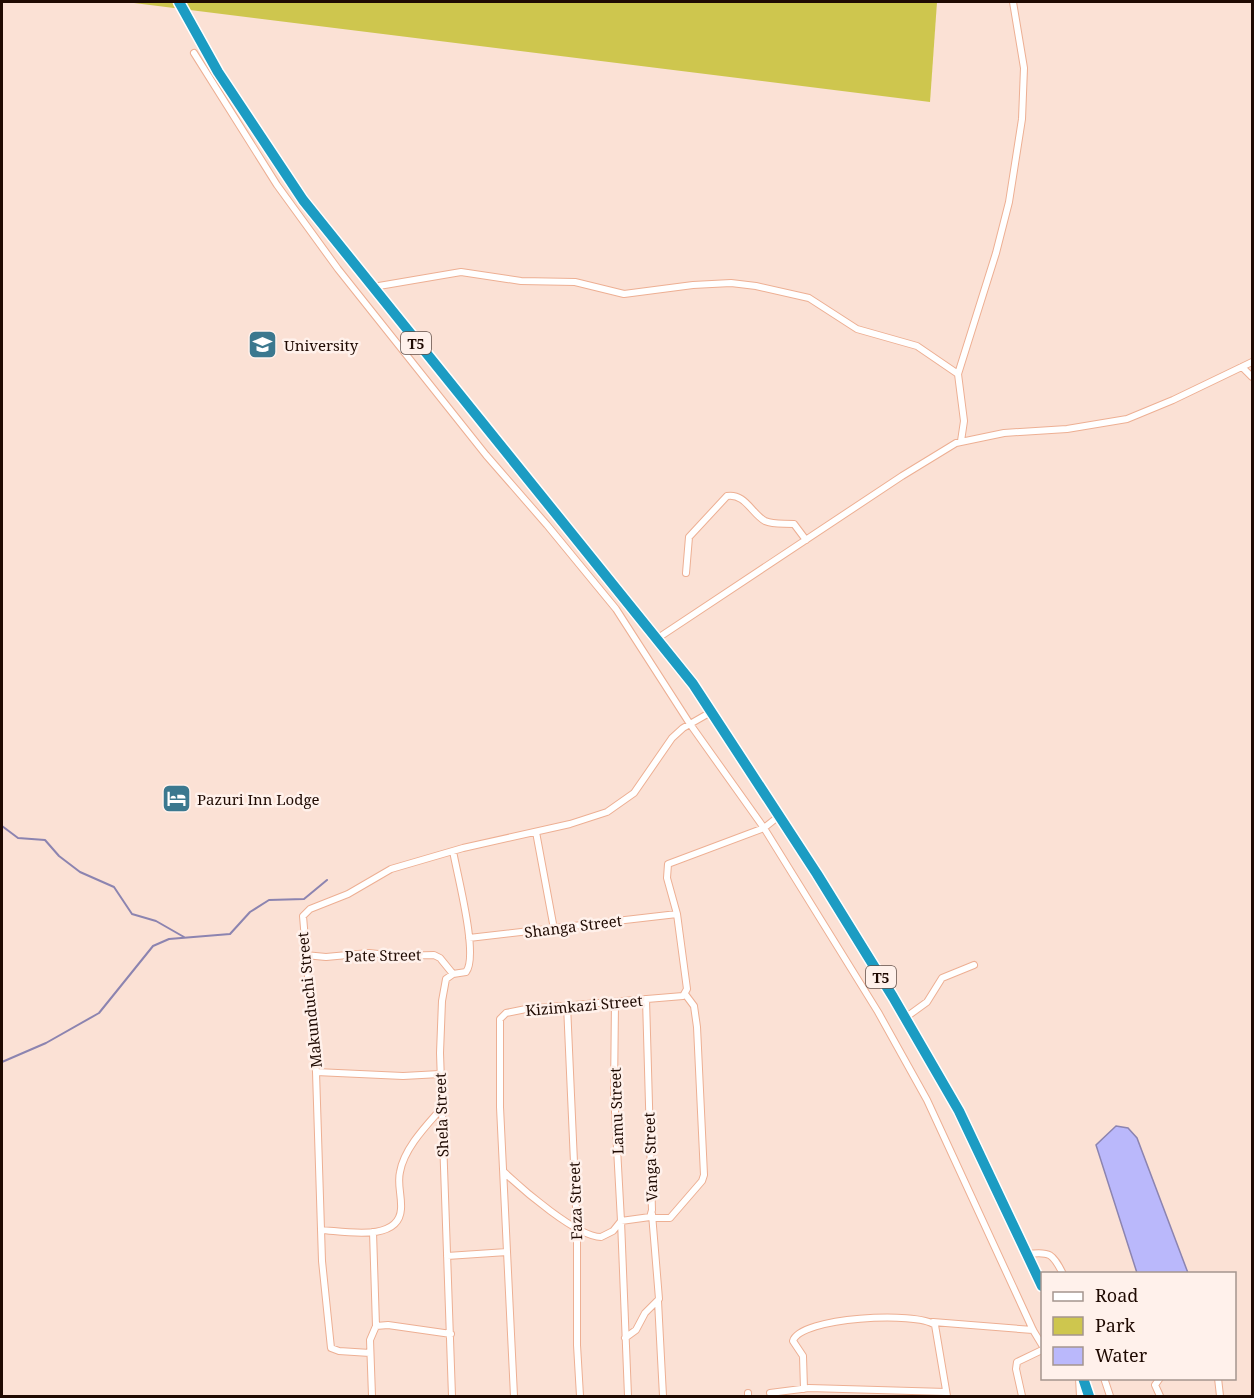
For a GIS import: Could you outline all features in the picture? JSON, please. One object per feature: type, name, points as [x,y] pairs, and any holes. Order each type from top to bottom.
[{"type":"highway","name":"T5","points":[[179,2],[218,72],[303,201],[596,566],[680,665],[693,684],[779,816],[905,1018],[958,1111],[1041,1284]]},
{"type":"highway","points":[[1082,1380],[1089,1396]]},
{"type":"street","points":[[961,441],[964,420],[958,374],[1001,233],[1022,119],[1024,68],[1013,2]]},
{"type":"street","points":[[194,53],[277,185],[332,261],[486,455],[616,609],[690,724],[764,828],[878,1012],[927,1100],[1041,1346]]},
{"type":"street","points":[[371,287],[461,272],[521,281],[575,282],[624,294],[693,285],[731,283],[756,286],[809,298],[857,329],[917,346],[958,374]]},
{"type":"street","points":[[658,638],[902,476],[961,441],[1004,433],[1067,429],[1127,419],[1252,362]]},
{"type":"street","points":[[1242,367],[1252,377]]},
{"type":"street","points":[[686,573],[689,537],[727,496],[738,498],[762,520],[772,524],[794,524],[806,540]]},
{"type":"street","name":"Makunduchi Street","points":[[370,1353],[339,1352],[331,1348],[321,1230],[316,1072],[302,923],[305,912],[364,886],[391,869],[607,812],[627,800],[667,745],[690,724],[711,712]]},
{"type":"street","points":[[663,1396],[652,1215],[670,1218],[702,1182],[704,1175],[697,1027],[694,1006],[685,994],[687,989],[677,914],[667,878],[669,863],[764,828],[779,816]]},
{"type":"street","points":[[536,832],[554,929]]},
{"type":"street","name":"Shela Street","points":[[452,1396],[440,1074],[444,986],[446,979],[453,974],[468,970],[469,939],[453,851]]},
{"type":"street","name":"Shanga Street","points":[[469,939],[677,914]]},
{"type":"street","name":"Pate Street","points":[[306,955],[326,957],[362,953],[434,955],[453,974]]},
{"type":"street","points":[[905,1018],[927,1002],[942,978],[974,964]]},
{"type":"street","name":"Kizimkazi Street","points":[[514,1396],[500,1018],[506,1013],[526,1009],[685,994]]},
{"type":"street","name":"Vanga Street","points":[[621,1221],[645,1219],[652,1215],[646,999]]},
{"type":"street","name":"Lamu Street","points":[[615,1002],[614,1093],[621,1221]]},
{"type":"street","name":"Faza Street","points":[[567,1005],[577,1230],[577,1345],[580,1396]]},
{"type":"street","points":[[316,1072],[403,1076],[440,1074]]},
{"type":"street","points":[[321,1230],[374,1232],[389,1229],[400,1217],[400,1169],[414,1143],[440,1109]]},
{"type":"street","points":[[504,1172],[529,1195],[577,1230],[589,1236],[601,1237],[613,1231],[621,1221]]},
{"type":"street","points":[[621,1221],[628,1396]]},
{"type":"street","points":[[372,1396],[370,1336],[376,1326],[374,1232]]},
{"type":"street","points":[[447,1256],[507,1252]]},
{"type":"street","points":[[1028,1254],[1044,1252],[1050,1254],[1062,1272]]},
{"type":"street","points":[[625,1338],[636,1330],[645,1313],[658,1301]]},
{"type":"street","points":[[804,1389],[803,1356],[793,1341],[794,1336],[806,1328],[828,1322],[880,1319],[1033,1330]]},
{"type":"street","points":[[770,1393],[804,1389],[946,1394],[933,1323]]},
{"type":"street","points":[[376,1326],[388,1325],[451,1335]]},
{"type":"street","points":[[1022,1396],[1016,1369],[1017,1362],[1041,1349]]},
{"type":"street","points":[[1080,1396],[1081,1380]]},
{"type":"street","points":[[1105,1380],[1110,1396]]},
{"type":"street","points":[[1159,1380],[1155,1385],[1160,1396]]},
{"type":"street","points":[[1218,1380],[1220,1396]]},
{"type":"green space","points":[[126,2],[937,2],[930,102]]},
{"type":"water","points":[[1116,1126],[1128,1128],[1137,1138],[1188,1272],[1137,1272],[1096,1145]]},
{"type":"waterway","points":[[2,826],[18,838],[45,840],[59,856],[80,872],[114,887],[132,914],[156,921],[184,937]]},
{"type":"waterway","points":[[2,1062],[46,1043],[99,1013],[153,946],[169,939],[230,934],[250,912],[269,900],[304,899],[327,880]]},
{"type":"place","name":"University","points":[[263,345]]},
{"type":"place","name":"Pazuri Inn Lodge","points":[[176,799]]}]
